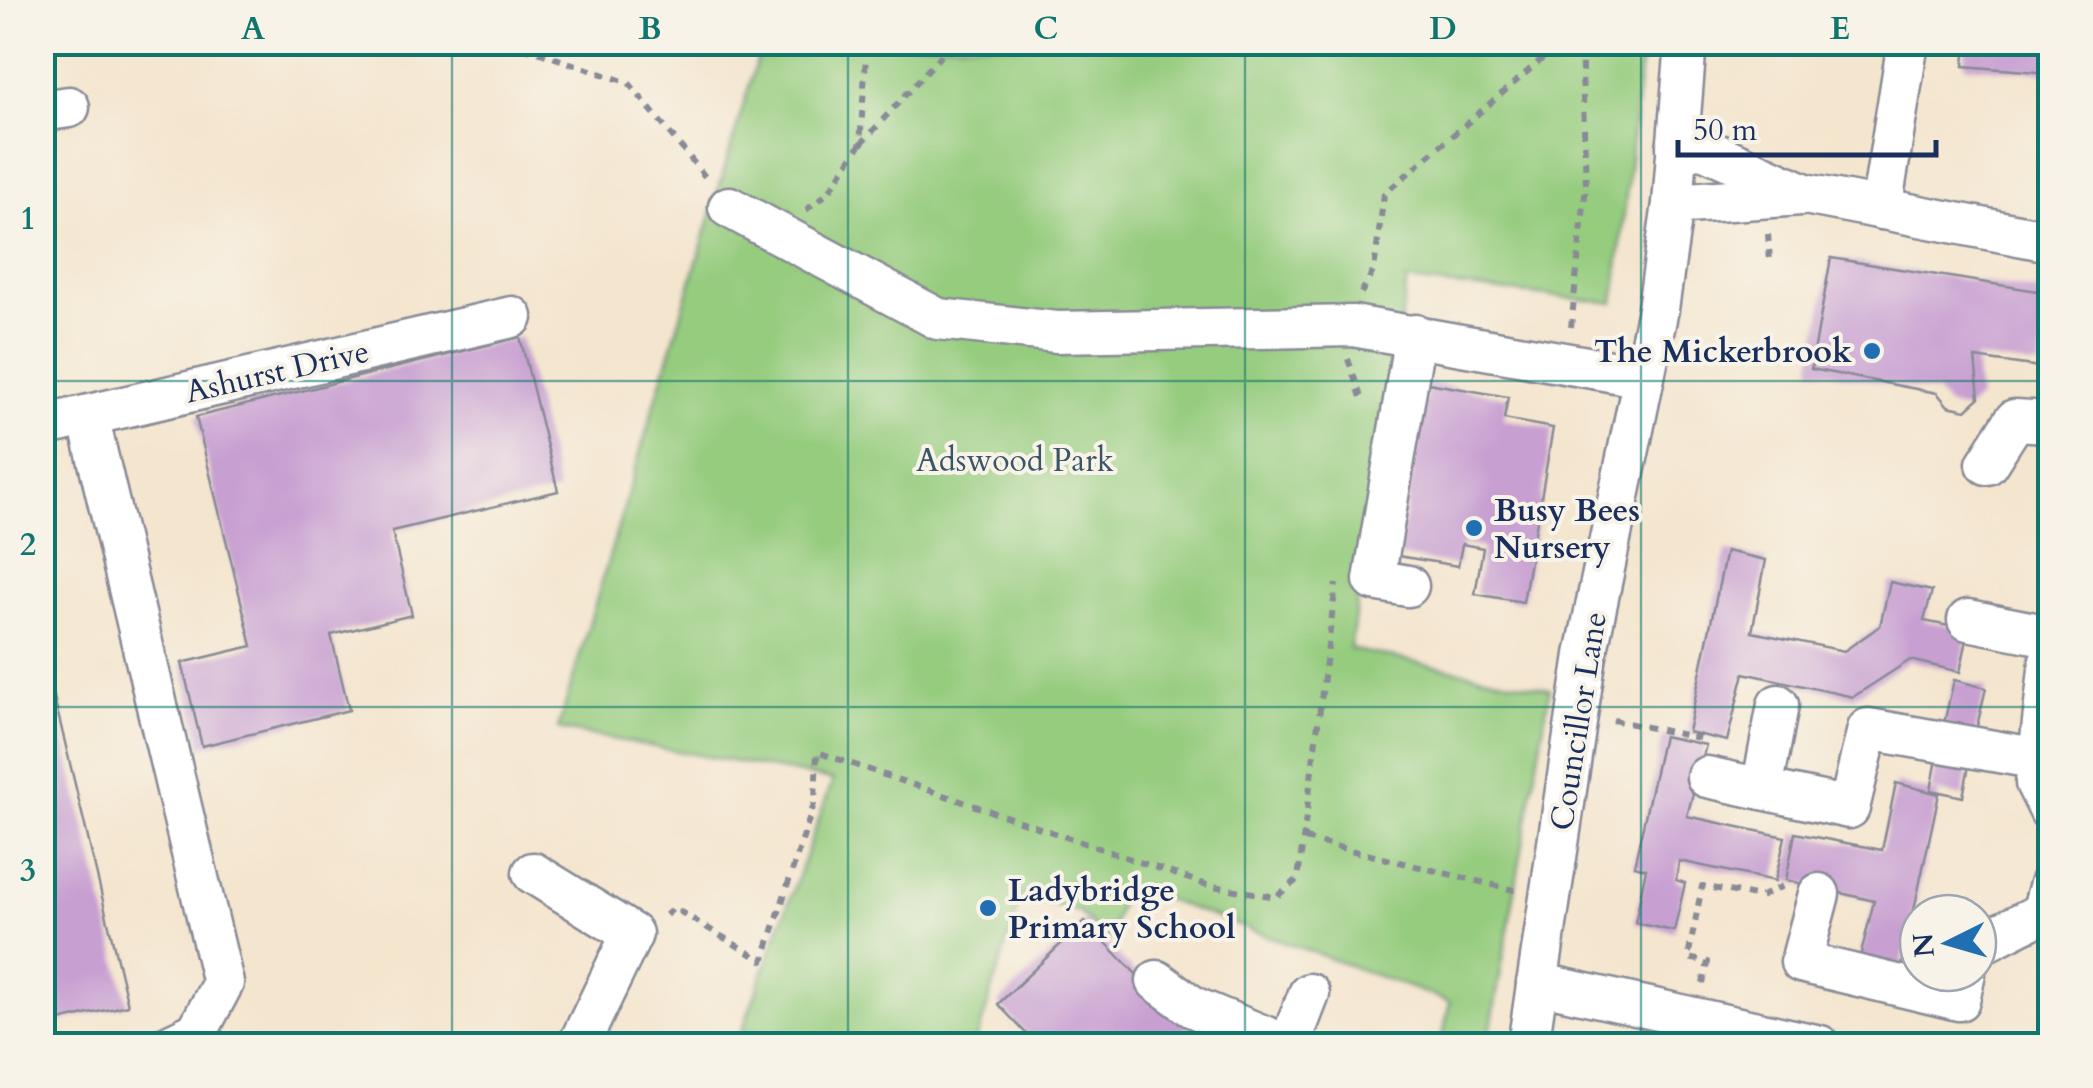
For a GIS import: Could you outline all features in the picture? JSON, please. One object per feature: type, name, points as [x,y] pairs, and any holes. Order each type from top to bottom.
[{"type":"street","name":"Councillor Lane","points":[[1528,1046],[1578,712],[1644,377],[1673,204],[1686,42]]},
{"type":"street","points":[[1881,209],[1908,42]]},
{"type":"street","points":[[1677,146],[1705,149],[1805,194],[2050,241]]},
{"type":"street","points":[[1673,204],[1805,194]]},
{"type":"street","points":[[730,207],[938,319],[1058,332],[1353,326],[1644,377]]},
{"type":"street","name":"Ashurst Drive","points":[[42,426],[512,316]]},
{"type":"street","points":[[1408,586],[1374,580],[1415,335]]},
{"type":"street","points":[[88,416],[223,983],[197,1032],[168,1046]]},
{"type":"street","points":[[1987,464],[2016,420],[2050,422]]},
{"type":"street","points":[[1968,620],[2050,636]]},
{"type":"street","points":[[1710,759],[1762,789],[1848,808],[1868,729],[2042,784],[2050,661]]},
{"type":"street","points":[[1762,789],[1778,706]]},
{"type":"street","points":[[533,873],[632,934],[578,1046]]},
{"type":"street","points":[[1998,935],[2042,913],[2050,884]]},
{"type":"street","points":[[1818,894],[1801,962],[1898,985]]},
{"type":"street","points":[[1157,981],[1193,1007],[1289,1046],[1309,994]]},
{"type":"street","points":[[1538,983],[1820,1046]]},
{"type":"street","points":[[1930,993],[1959,1000],[1961,993]]},
{"type":"path","points":[[508,42],[629,83],[730,207]]},
{"type":"path","points":[[860,145],[867,42]]},
{"type":"path","points":[[779,232],[828,193],[860,145],[953,42]]},
{"type":"path","points":[[1480,42],[1548,56]]},
{"type":"path","points":[[1361,416],[1364,396],[1348,357],[1360,295],[1374,270],[1384,194],[1562,42]]},
{"type":"path","points":[[1567,363],[1586,186],[1581,42]]},
{"type":"path","points":[[666,915],[674,908],[762,961],[815,801],[817,752],[1207,885],[1276,897],[1298,878],[1338,570]]},
{"type":"path","points":[[1578,712],[1710,759]]},
{"type":"path","points":[[1305,839],[1522,892]]},
{"type":"path","points":[[1696,1020],[1708,962],[1688,958],[1702,886],[1760,897],[1783,884],[1818,894]]},
{"type":"green space","name":"Adswood Park","points":[[762,43],[1643,43],[1614,303],[1407,281],[1350,649],[1550,689],[1488,1045],[1441,1045],[1450,1002],[1126,885],[1108,941],[1079,912],[1022,895],[975,1045],[737,1045],[833,780],[558,729]]},
{"type":"building","points":[[1966,42],[2050,42],[2050,73],[1964,66]]},
{"type":"building","points":[[1831,258],[2050,293],[2040,367],[1975,358],[1979,398],[1966,410],[1948,406],[1937,393],[1811,369]]},
{"type":"building","points":[[520,337],[558,491],[392,531],[412,615],[331,635],[349,710],[202,746],[182,663],[252,646],[196,417]]},
{"type":"building","points":[[1428,383],[1508,397],[1504,419],[1553,428],[1523,602],[1475,594],[1483,548],[1462,544],[1458,566],[1398,556]]},
{"type":"building","points":[[1726,551],[1766,560],[1752,632],[1844,651],[1880,626],[1890,582],[1932,591],[1924,621],[1969,630],[1960,672],[1910,660],[1853,697],[1744,673],[1727,741],[1688,732]]},
{"type":"building","points":[[42,647],[128,1005],[42,1025]]},
{"type":"building","points":[[1954,680],[1986,688],[1974,739],[1942,732]]},
{"type":"building","points":[[1663,736],[1706,745],[1687,816],[1785,837],[1775,881],[1679,861],[1676,880],[1685,883],[1674,931],[1635,923],[1646,869],[1634,866]]},
{"type":"building","points":[[1937,759],[1969,765],[1963,797],[1931,790]]},
{"type":"building","points":[[1896,783],[1939,794],[1918,893],[1898,893],[1898,979],[1857,970],[1874,901],[1786,880],[1795,833],[1882,850]]},
{"type":"building","points":[[1085,921],[1188,1028],[1231,1046],[1038,1046],[998,1004]]},
{"type":"place","name":"The Mickerbrook","points":[[1872,351]]},
{"type":"place","name":"Busy Bees Nursery","points":[[1474,528]]},
{"type":"place","name":"Ladybridge Primary School","points":[[988,908]]}]
